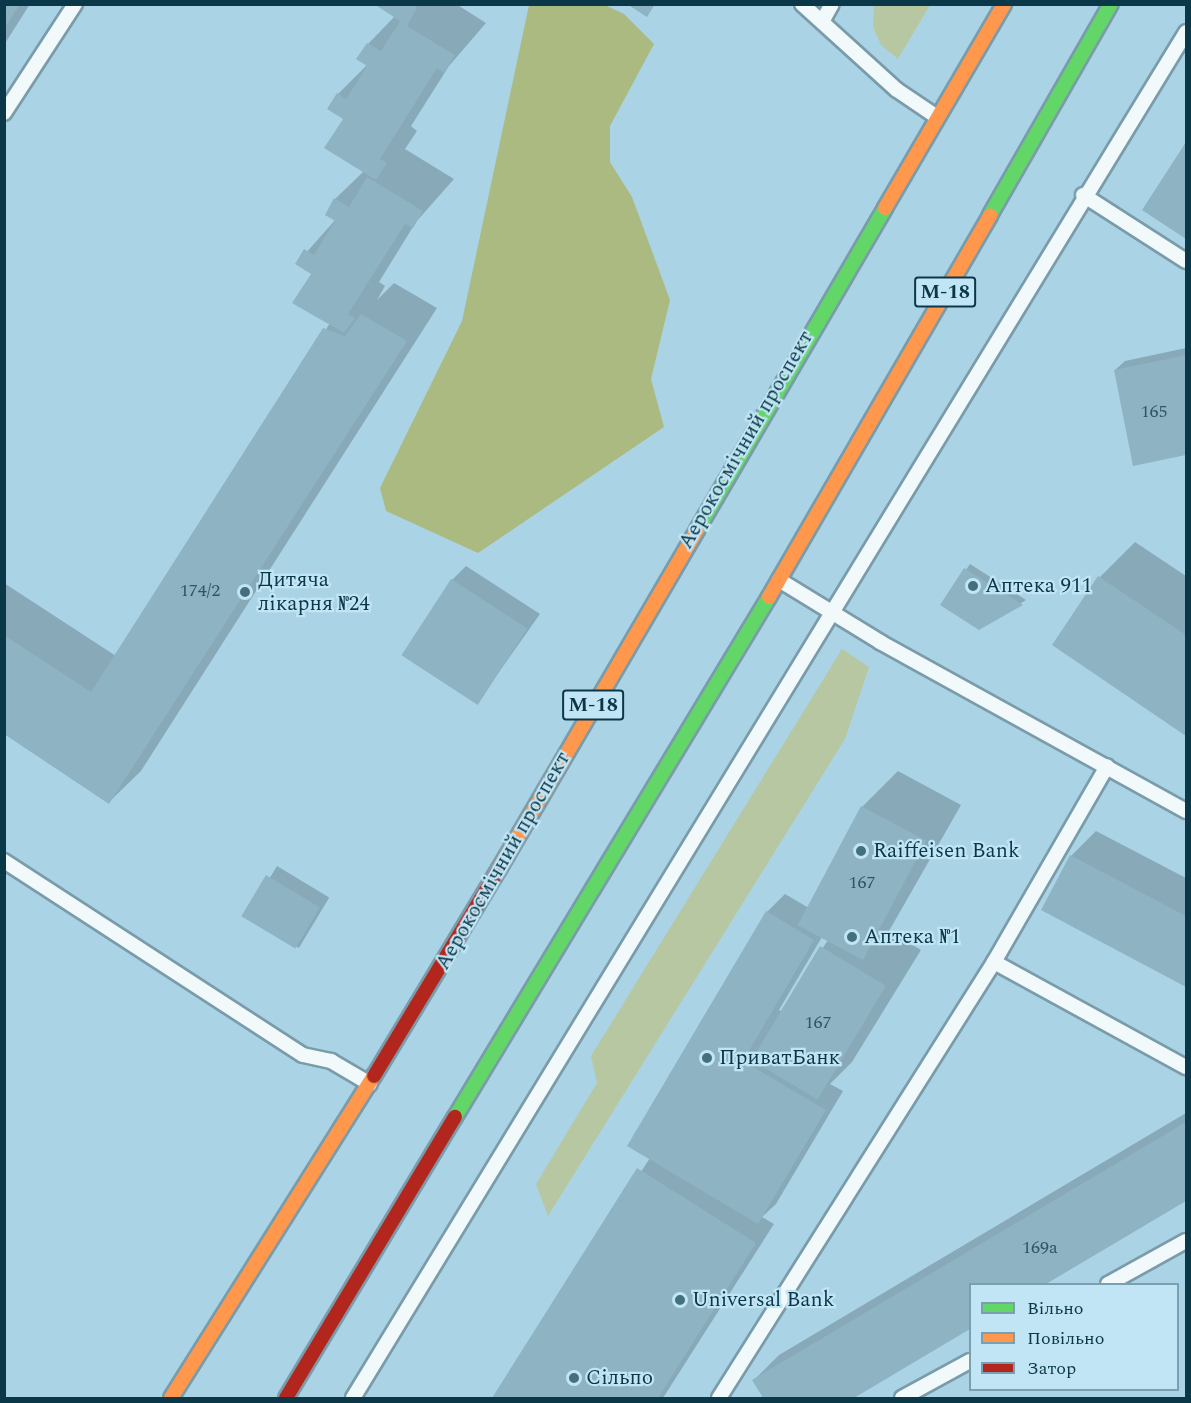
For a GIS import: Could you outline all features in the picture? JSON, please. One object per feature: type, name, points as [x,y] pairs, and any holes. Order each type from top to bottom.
[{"type":"main road","name":"Аерокосмічний проспект","points":[[171,1398],[371,1085],[1004,4]]},
{"type":"main road","name":"М-18","points":[[286,1398],[780,580],[1111,4]]},
{"type":"lane","points":[[4,112],[75,4]]},
{"type":"lane","points":[[802,4],[823,20],[897,90],[937,117]]},
{"type":"lane","points":[[823,20],[832,4]]},
{"type":"lane","points":[[353,1398],[1083,195],[1186,32]]},
{"type":"lane","points":[[1083,195],[1186,261]]},
{"type":"lane","points":[[780,580],[831,612],[1186,811]]},
{"type":"lane","points":[[719,1398],[994,962],[1107,766]]},
{"type":"lane","points":[[4,861],[303,1055],[331,1061],[371,1085]]},
{"type":"lane","points":[[994,962],[1186,1067]]},
{"type":"lane","points":[[1110,1283],[1186,1241]]},
{"type":"lane","points":[[902,1398],[969,1361]]},
{"type":"green space","points":[[529,5],[605,5],[624,14],[654,44],[610,126],[610,162],[632,197],[670,300],[651,379],[664,427],[478,553],[386,511],[380,488],[462,321]]},
{"type":"green space","points":[[874,5],[930,5],[898,59],[881,45],[873,27]]},
{"type":"green space","points":[[842,649],[869,667],[845,739],[548,1216],[536,1184],[597,1083],[591,1056]]},
{"type":"building","points":[[4,4],[20,4],[4,29]]},
{"type":"building","points":[[374,4],[412,4],[417,8],[407,26],[455,55],[444,73],[437,68],[380,159],[387,163],[376,180],[324,148],[343,119],[327,109],[337,93],[346,99],[367,66],[356,59],[367,43],[381,51],[400,21]]},
{"type":"building","points":[[627,4],[655,4],[647,17]]},
{"type":"building","points":[[1186,142],[1186,239],[1142,210]]},
{"type":"building","points":[[367,177],[423,211],[413,228],[405,224],[348,314],[355,318],[344,333],[292,303],[311,274],[295,264],[304,249],[314,255],[335,221],[325,215],[334,198],[349,207]]},
{"type":"building","points":[[361,314],[407,341],[109,804],[4,734],[4,635],[91,692],[323,328],[345,336]]},
{"type":"building","points":[[1186,355],[1186,455],[1133,466],[1114,370]]},
{"type":"building","name":"Аптека 911","points":[[964,568],[1023,605],[979,630],[940,605]]},
{"type":"building","points":[[1098,576],[1186,635],[1186,736],[1052,645]]},
{"type":"building","points":[[451,579],[527,629],[478,705],[401,655]]},
{"type":"building","points":[[861,806],[926,841],[863,960],[798,925]]},
{"type":"building","points":[[1070,855],[1186,916],[1186,987],[1041,910]]},
{"type":"building","points":[[266,875],[320,907],[295,949],[241,916]]},
{"type":"building","points":[[766,911],[814,940],[743,1061],[826,1110],[758,1224],[627,1146]]},
{"type":"building","points":[[820,946],[886,986],[818,1100],[751,1060]]},
{"type":"building","points":[[1186,1122],[1186,1201],[1048,1283],[969,1283],[969,1330],[854,1398],[763,1398],[752,1380]]},
{"type":"building","points":[[637,1168],[756,1243],[658,1398],[492,1398]]},
{"type":"traffic: fast","points":[[990,215],[1111,4]]},
{"type":"traffic: fast","points":[[697,530],[885,208]]},
{"type":"traffic: fast","points":[[455,1117],[769,597]]},
{"type":"traffic: slow","points":[[885,208],[1004,4]]},
{"type":"traffic: slow","points":[[769,597],[990,215]]},
{"type":"traffic: slow","points":[[499,869],[697,530]]},
{"type":"traffic: slow","points":[[171,1398],[374,1076]]},
{"type":"traffic: jam","points":[[374,1076],[499,869]]},
{"type":"traffic: jam","points":[[286,1398],[455,1117]]},
{"type":"place","name":"Аптека 911","points":[[973,586]]},
{"type":"place","name":"Дитяча лікарня №24","points":[[245,592]]},
{"type":"place","name":"Raiffeisen Bank","points":[[861,851]]},
{"type":"place","name":"Аптека №1","points":[[852,937]]},
{"type":"place","name":"ПриватБанк","points":[[707,1058]]},
{"type":"place","name":"Universal Bank","points":[[680,1300]]},
{"type":"place","name":"Сільпо","points":[[574,1378]]}]
